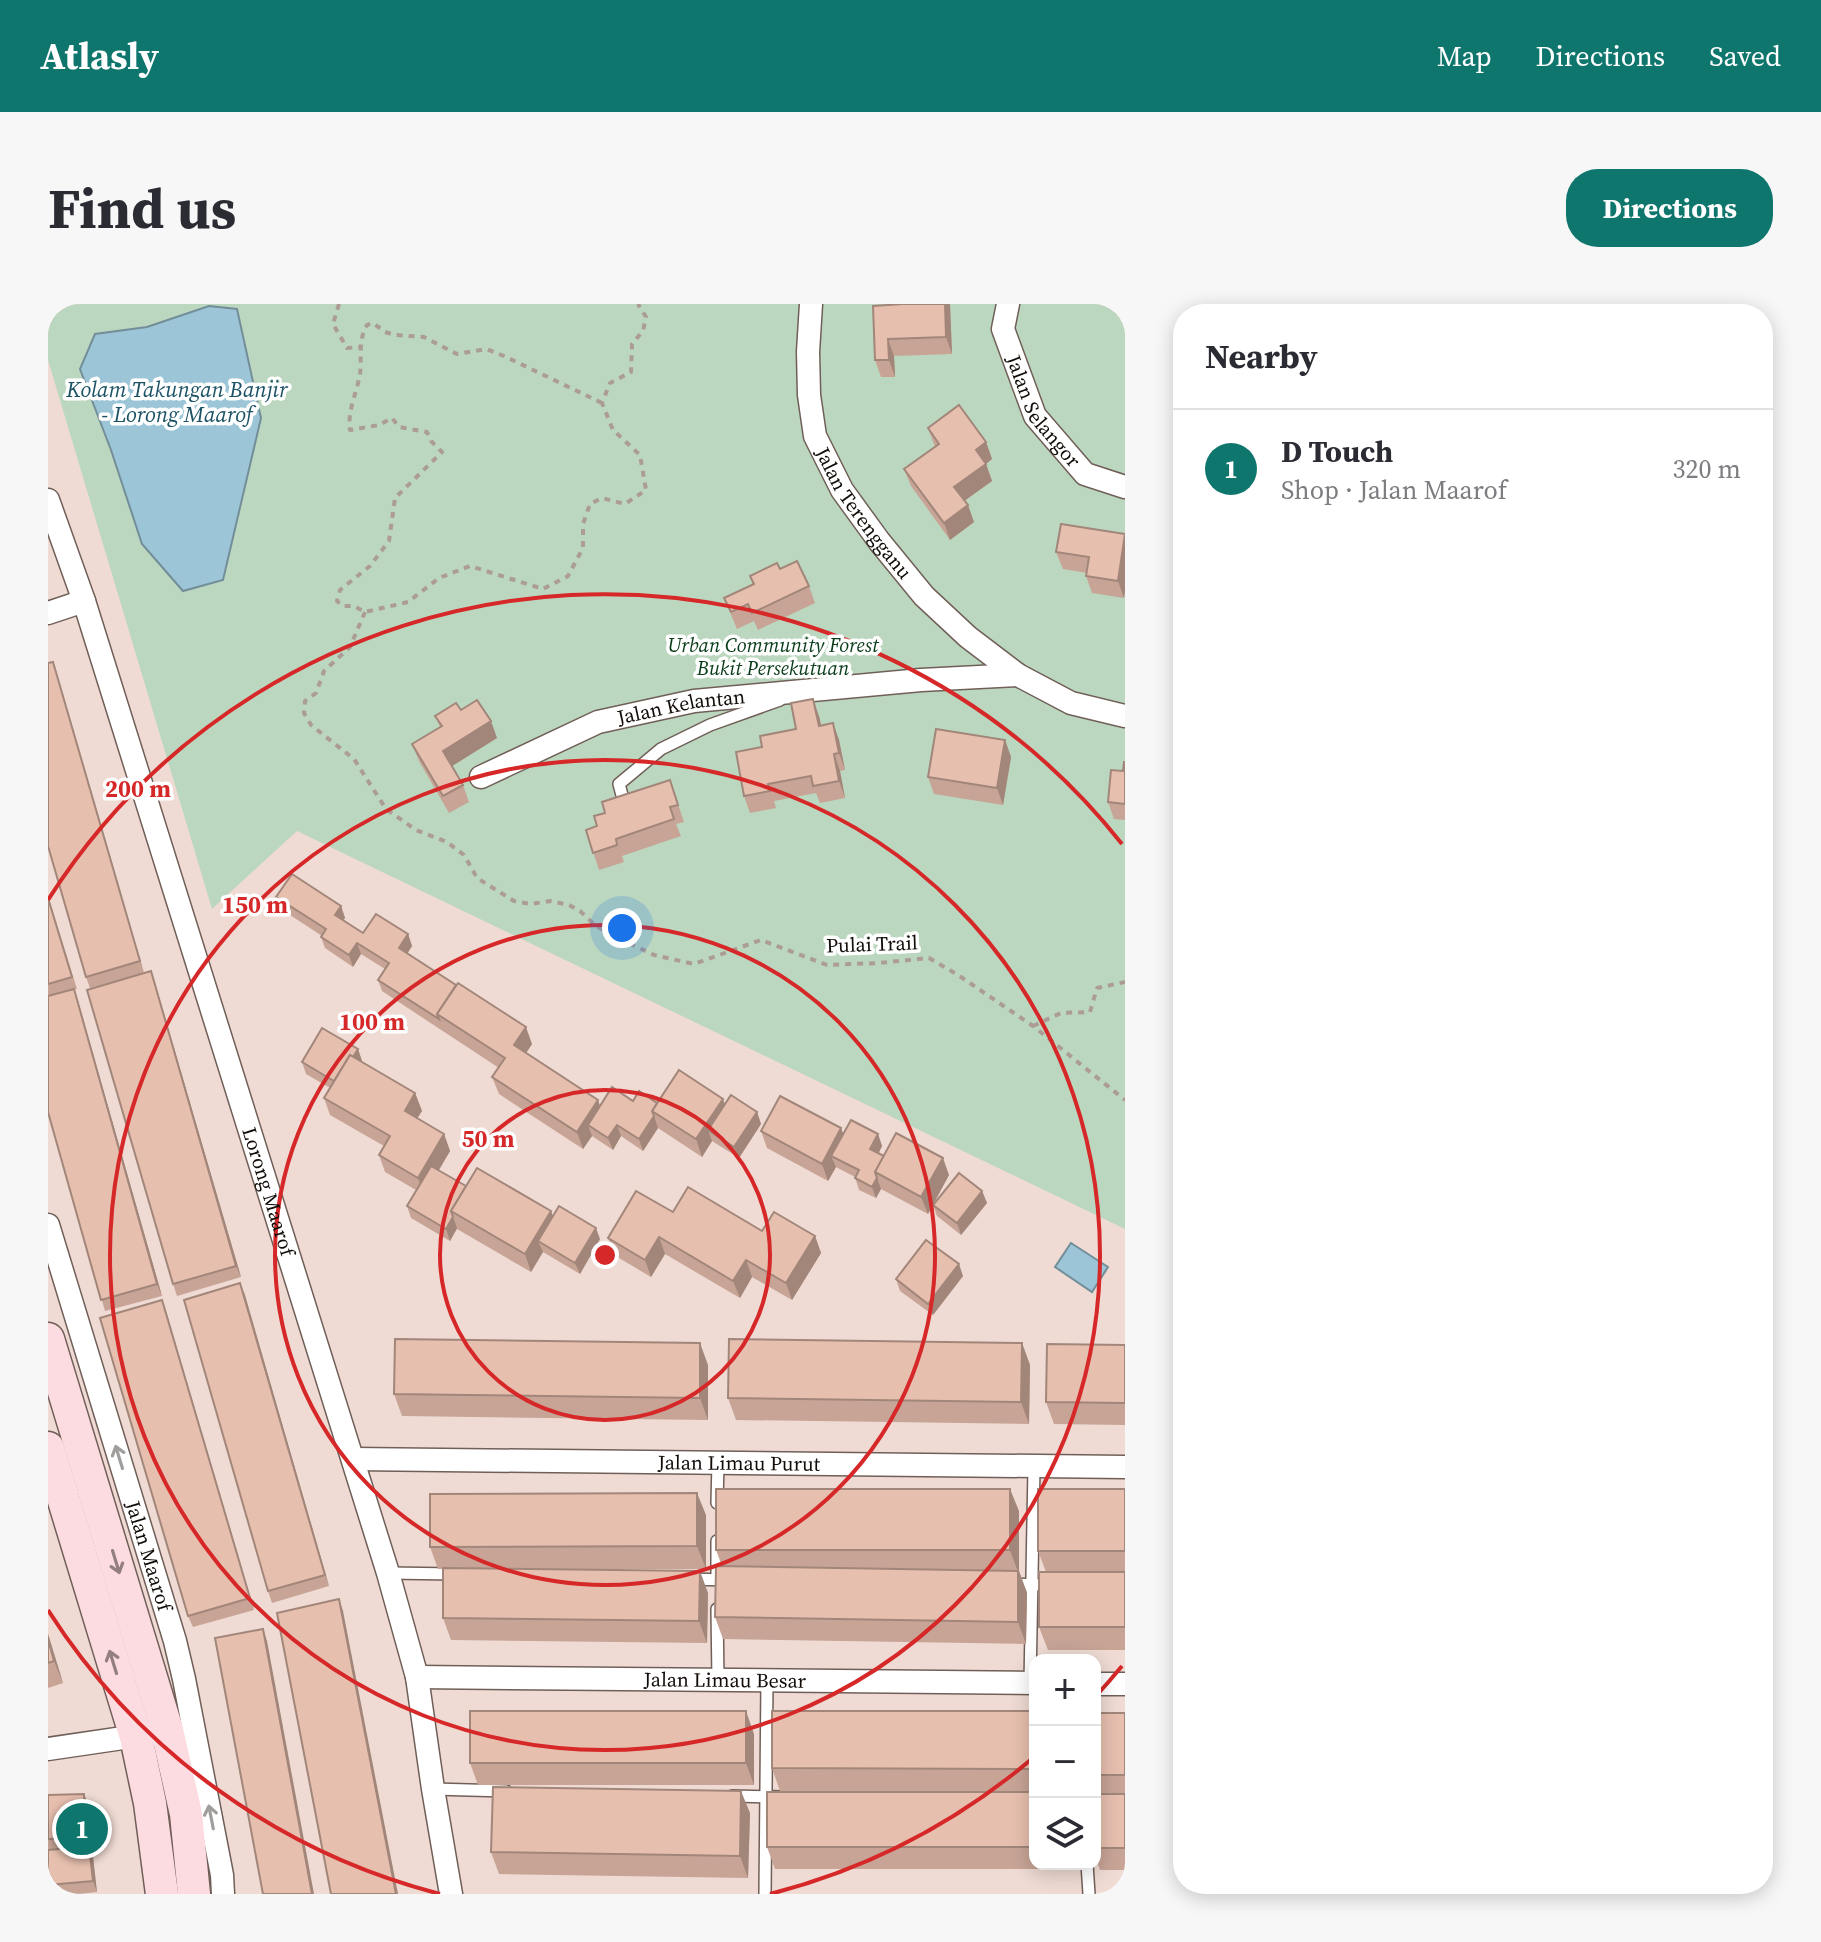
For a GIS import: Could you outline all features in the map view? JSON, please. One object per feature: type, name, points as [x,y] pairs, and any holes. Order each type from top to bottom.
[{"type":"main road","name":"Jalan Maarof","points":[[48,1339],[151,1733],[150,1803],[162,1894]]},
{"type":"main road","name":"Jalan Maarof","points":[[48,1448],[151,1733],[186,1814],[194,1894]]},
{"type":"street","name":"Jalan Terengganu","points":[[811,304],[809,395],[815,436],[842,490],[924,596],[968,637],[1018,675]]},
{"type":"street","name":"Jalan Selangor","points":[[1008,304],[1003,329],[1035,416],[1085,474],[1125,487]]},
{"type":"street","name":"Lorong Maarof","points":[[48,500],[84,601],[388,1573],[417,1677],[451,1894]]},
{"type":"street","points":[[48,613],[84,601]]},
{"type":"street","name":"Jalan Kelantan","points":[[481,777],[598,722],[694,701],[921,680],[1018,675]]},
{"type":"street","points":[[1018,675],[1071,703],[1125,716]]},
{"type":"street","name":"Jalan Maarof","points":[[48,1225],[175,1641],[222,1875],[223,1894]]},
{"type":"street","name":"Jalan Limau Purut","points":[[353,1459],[1125,1467]]},
{"type":"street","name":"Jalan Limau Besar","points":[[417,1677],[1029,1683]]},
{"type":"street","points":[[1101,1684],[1125,1684]]},
{"type":"street","points":[[48,1749],[151,1733]]},
{"type":"lane","points":[[623,799],[619,784],[661,749],[710,725],[811,690]]},
{"type":"lane","points":[[717,1521],[718,1463]]},
{"type":"lane","points":[[1032,1654],[1034,1467]]},
{"type":"lane","points":[[717,1536],[718,1680]]},
{"type":"lane","points":[[388,1573],[466,1574]]},
{"type":"lane","points":[[670,1579],[732,1580]]},
{"type":"lane","points":[[1000,1584],[1063,1585]]},
{"type":"lane","points":[[765,1894],[767,1680]]},
{"type":"lane","points":[[433,1789],[512,1791]]},
{"type":"lane","points":[[718,1796],[797,1797]]},
{"type":"lane","points":[[1087,1870],[1089,1894]]},
{"type":"path","points":[[339,304],[333,324],[347,348],[361,347]]},
{"type":"path","points":[[602,403],[610,383],[631,372],[632,344],[643,331],[646,317],[638,304]]},
{"type":"path","points":[[373,323],[395,335],[424,337],[457,354],[486,349],[602,403],[613,430],[640,455],[646,490],[625,504],[602,498],[590,504],[583,524],[583,548],[568,576],[543,589],[470,566],[439,578],[408,602],[365,612],[354,606],[343,606],[337,601],[340,590],[370,566],[389,541],[395,498],[442,452],[427,432],[399,427],[392,418],[379,425],[350,430],[348,421],[359,378],[361,347],[361,334],[367,325],[373,323]]},
{"type":"path","name":"Pulai Trail","points":[[365,612],[350,647],[324,671],[316,693],[305,701],[304,713],[311,725],[354,759],[386,809],[416,830],[447,842],[464,855],[477,878],[514,901],[531,904],[550,901],[569,905],[596,926],[654,955],[694,964],[761,940],[827,965],[929,958],[1033,1026],[1125,1100]]},
{"type":"path","points":[[1033,1026],[1061,1013],[1090,1012],[1097,988],[1125,982]]},
{"type":"green space","name":"Urban Community Forest Bukit Persekutuan","points":[[48,304],[1125,304],[1125,1229],[297,831],[212,909],[48,360]],"holes":[[[209,306],[237,308],[261,419],[223,580],[111,450],[80,369],[95,334],[147,327]]]},
{"type":"water","name":"Kolam Takungan Banjir - Lorong Maarof","points":[[209,306],[237,309],[261,418],[223,580],[183,591],[142,544],[80,369],[95,334],[147,327]]},
{"type":"water","points":[[1071,1243],[1108,1267],[1092,1292],[1055,1267]]},
{"type":"building","points":[[945,304],[946,337],[888,339],[889,360],[875,360],[873,306]]},
{"type":"building","points":[[959,405],[986,442],[976,450],[986,464],[954,487],[968,505],[944,523],[904,469],[939,444],[928,428]]},
{"type":"building","points":[[1061,524],[1125,534],[1118,581],[1086,576],[1089,557],[1056,552]]},
{"type":"building","points":[[797,561],[809,586],[752,613],[748,604],[731,612],[724,598],[754,584],[750,576],[777,563],[780,569]]},
{"type":"building","points":[[53,662],[140,961],[86,977],[48,846],[48,663]]},
{"type":"building","points":[[813,699],[819,726],[833,723],[839,753],[834,754],[839,781],[813,786],[811,776],[768,784],[770,791],[744,796],[736,752],[762,747],[760,736],[796,729],[791,703]]},
{"type":"building","points":[[477,700],[491,721],[443,751],[463,785],[443,796],[412,744],[442,726],[435,716],[456,703],[461,710]]},
{"type":"building","points":[[936,729],[1005,740],[997,788],[928,777]]},
{"type":"building","points":[[1124,762],[1125,804],[1108,802],[1111,770],[1123,771]]},
{"type":"building","points":[[670,780],[678,805],[670,807],[674,819],[616,839],[617,845],[593,853],[586,830],[597,826],[594,816],[605,813],[602,802]]},
{"type":"building","points":[[292,874],[341,906],[335,915],[363,933],[376,914],[408,934],[399,948],[456,985],[437,1014],[439,1019],[378,980],[389,963],[357,943],[349,955],[321,937],[326,929],[276,897]]},
{"type":"building","points":[[48,898],[72,977],[48,984]]},
{"type":"building","points":[[151,971],[236,1266],[173,1284],[87,990]]},
{"type":"building","points":[[458,983],[526,1027],[514,1045],[598,1100],[577,1132],[492,1077],[505,1058],[437,1014]]},
{"type":"building","points":[[74,989],[157,1284],[101,1300],[48,1112],[48,996]]},
{"type":"building","points":[[322,1028],[358,1049],[353,1057],[350,1055],[334,1081],[302,1062]]},
{"type":"building","points":[[350,1055],[415,1093],[405,1111],[444,1134],[418,1178],[379,1155],[390,1136],[324,1098]]},
{"type":"building","points":[[679,1070],[723,1099],[696,1139],[652,1111]]},
{"type":"building","points":[[612,1087],[633,1101],[639,1091],[657,1103],[652,1111],[654,1116],[639,1139],[617,1125],[608,1138],[588,1125]]},
{"type":"building","points":[[731,1095],[757,1112],[734,1147],[708,1130]]},
{"type":"building","points":[[780,1096],[841,1128],[822,1164],[761,1131]]},
{"type":"building","points":[[851,1120],[878,1134],[870,1149],[884,1156],[875,1172],[877,1178],[872,1187],[855,1178],[859,1170],[831,1156]]},
{"type":"building","points":[[896,1133],[943,1158],[921,1197],[875,1172]]},
{"type":"building","points":[[431,1166],[466,1186],[451,1211],[453,1217],[446,1229],[407,1206]]},
{"type":"building","points":[[477,1168],[551,1211],[525,1254],[451,1211]]},
{"type":"building","points":[[959,1173],[982,1191],[957,1223],[933,1205]]},
{"type":"building","points":[[688,1187],[762,1231],[774,1212],[815,1236],[786,1283],[746,1260],[733,1281],[659,1237],[645,1260],[608,1238],[636,1191],[673,1212]]},
{"type":"building","points":[[559,1206],[596,1228],[575,1263],[538,1241]]},
{"type":"building","points":[[926,1240],[959,1264],[928,1304],[896,1279]]},
{"type":"building","points":[[240,1283],[325,1575],[268,1591],[184,1300]]},
{"type":"building","points":[[162,1300],[250,1598],[188,1616],[100,1318]]},
{"type":"building","points":[[395,1339],[700,1343],[700,1398],[394,1394]]},
{"type":"building","points":[[729,1339],[1022,1343],[1021,1402],[728,1398]]},
{"type":"building","points":[[1047,1344],[1125,1345],[1125,1403],[1046,1402]]},
{"type":"building","points":[[716,1489],[1010,1489],[1010,1550],[716,1550]]},
{"type":"building","points":[[1038,1489],[1125,1489],[1125,1551],[1038,1551]]},
{"type":"building","points":[[697,1493],[697,1546],[430,1547],[430,1494]]},
{"type":"building","points":[[716,1566],[1018,1571],[1018,1622],[715,1617]]},
{"type":"building","points":[[443,1568],[700,1571],[699,1621],[443,1618]]},
{"type":"building","points":[[1039,1572],[1125,1572],[1125,1627],[1039,1627]]},
{"type":"building","points":[[339,1599],[396,1894],[331,1894],[277,1613]]},
{"type":"building","points":[[263,1629],[312,1894],[263,1894],[215,1638]]},
{"type":"building","points":[[48,1639],[54,1661],[48,1663]]},
{"type":"building","points":[[470,1711],[746,1711],[746,1763],[470,1763]]},
{"type":"building","points":[[772,1711],[1029,1711],[1029,1769],[772,1768]]},
{"type":"building","points":[[1101,1713],[1125,1713],[1125,1775],[1101,1775]]},
{"type":"building","points":[[493,1787],[741,1791],[740,1856],[491,1852]]},
{"type":"building","points":[[767,1792],[1029,1792],[1029,1847],[767,1847]]},
{"type":"building","points":[[84,1794],[86,1838],[48,1839],[48,1795]]},
{"type":"building","points":[[1101,1794],[1125,1794],[1125,1848],[1101,1848]]},
{"type":"building","points":[[89,1846],[93,1881],[48,1885],[48,1850]]},
{"type":"place","name":"D Touch","points":[[82,1829]]}]
